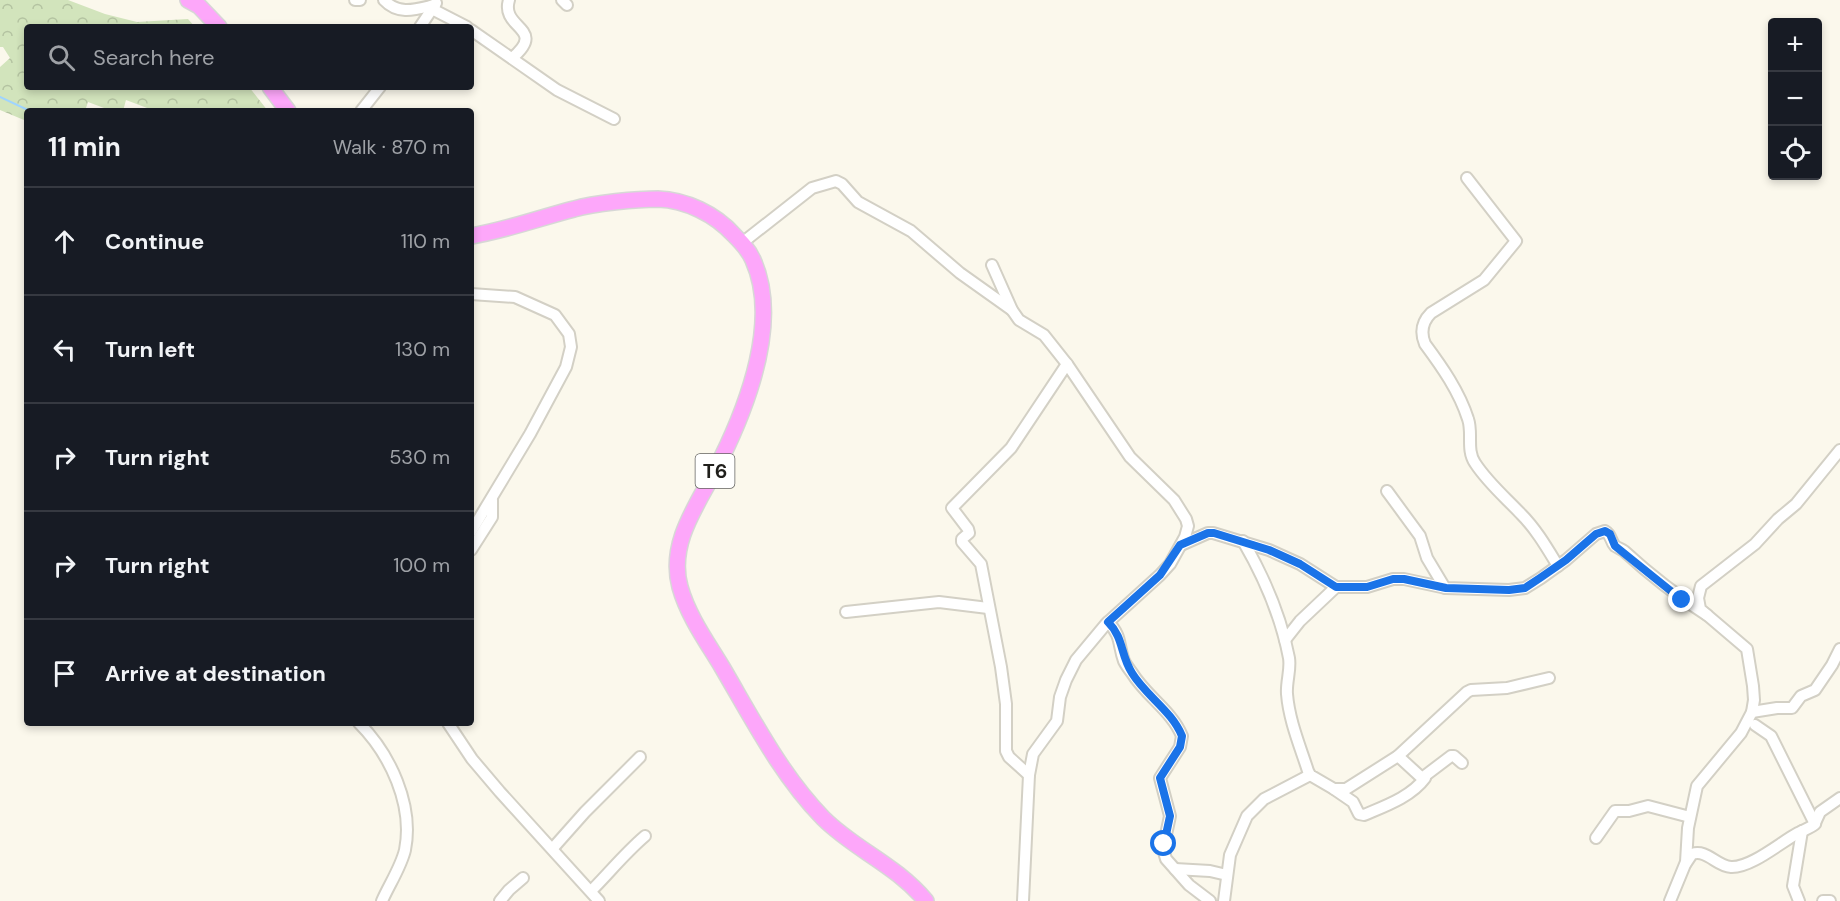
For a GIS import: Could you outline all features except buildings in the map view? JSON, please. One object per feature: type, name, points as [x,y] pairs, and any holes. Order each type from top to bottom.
[{"type":"highway","points":[[188,0],[199,6],[216,24]]},
{"type":"highway","points":[[272,90],[286,108]]},
{"type":"highway","name":"T6","points":[[474,235],[505,230],[576,208],[660,199],[699,209],[716,219],[742,243],[752,258],[764,297],[764,322],[750,387],[736,426],[721,460],[687,521],[677,564],[679,586],[699,629],[755,724],[784,769],[807,799],[840,833],[908,881],[926,901]]},
{"type":"street","points":[[355,0],[360,0]]},
{"type":"street","points":[[384,0],[393,8],[407,10],[435,4],[463,24]]},
{"type":"street","points":[[509,0],[508,12],[527,37],[522,49],[512,58]]},
{"type":"street","points":[[422,24],[435,4]]},
{"type":"street","points":[[474,32],[573,100],[614,119]]},
{"type":"street","points":[[363,108],[378,90]]},
{"type":"street","points":[[1467,178],[1516,241],[1484,280],[1431,313],[1425,320],[1422,336],[1457,391],[1468,417],[1471,430],[1470,451],[1474,462],[1495,490],[1522,514],[1558,566]]},
{"type":"street","points":[[742,243],[812,188],[836,181],[842,184],[858,202],[911,231],[960,273],[1012,310],[1026,325],[1044,335],[1067,364],[1130,457],[1174,500],[1186,519],[1188,531],[1160,575],[1108,622],[1076,660],[1060,697],[1057,721],[1033,754],[1029,775],[1023,901]]},
{"type":"street","points":[[992,266],[1012,310]]},
{"type":"street","points":[[474,294],[515,297],[555,315],[569,334],[571,347],[566,367],[492,500],[474,527]]},
{"type":"street","points":[[1029,775],[1006,751],[1006,704],[998,647],[988,608],[981,564],[962,542],[962,539],[969,533],[968,529],[952,508],[1011,448],[1067,364]]},
{"type":"street","points":[[1685,866],[1690,817],[1697,786],[1741,733],[1752,712],[1754,700],[1747,649],[1702,612],[1698,604],[1701,586],[1732,564],[1796,504],[1840,450]]},
{"type":"street","points":[[1387,491],[1420,536],[1427,558],[1445,588]]},
{"type":"street","points":[[474,545],[492,517],[492,500]]},
{"type":"street","points":[[1180,545],[1210,532],[1243,541],[1300,564],[1336,587],[1367,587],[1393,579],[1404,579],[1445,588],[1518,590],[1525,588],[1558,566],[1596,534],[1605,531],[1610,534],[1615,546],[1623,550],[1635,563],[1682,600],[1707,615]]},
{"type":"street","points":[[1243,541],[1260,570],[1285,640],[1290,660],[1286,685],[1289,709],[1310,775],[1353,802],[1359,814],[1364,815],[1394,802],[1419,786],[1451,756],[1462,763]]},
{"type":"street","points":[[1285,640],[1300,621],[1336,587]]},
{"type":"street","points":[[846,612],[939,602],[988,608]]},
{"type":"street","points":[[1108,622],[1119,635],[1124,661],[1134,677],[1167,713],[1182,736],[1180,747],[1160,778],[1170,816],[1164,852],[1166,859],[1189,885],[1210,901]]},
{"type":"street","points":[[1752,712],[1774,708],[1790,710],[1801,696],[1815,690],[1840,649]]},
{"type":"street","points":[[1334,789],[1346,789],[1359,783],[1398,756],[1468,691],[1507,688],[1549,678]]},
{"type":"street","points":[[1729,749],[1742,741],[1765,714],[1774,708]]},
{"type":"street","points":[[1755,725],[1771,736],[1815,823]]},
{"type":"street","points":[[362,726],[384,753],[406,814],[407,836],[404,853],[382,901]]},
{"type":"street","points":[[450,726],[472,759],[599,901]]},
{"type":"street","points":[[1398,756],[1420,777],[1425,778]]},
{"type":"street","points":[[553,848],[640,757]]},
{"type":"street","points":[[1224,901],[1232,848],[1252,809],[1264,799],[1310,775]]},
{"type":"street","points":[[1670,901],[1690,856],[1696,852],[1706,855],[1721,865],[1739,866],[1757,859],[1814,826],[1820,812],[1840,798]]},
{"type":"street","points":[[1596,838],[1616,811],[1629,811],[1648,806],[1690,817]]},
{"type":"street","points":[[1799,901],[1793,886],[1802,831]]},
{"type":"street","points":[[591,891],[613,869],[619,859],[645,836]]},
{"type":"street","points":[[1175,869],[1210,871],[1227,875]]},
{"type":"street","points":[[500,901],[524,878]]},
{"type":"street","points":[[1822,901],[1830,901]]},
{"type":"green space","points":[[0,0],[68,0],[105,14],[137,22],[188,19],[192,24],[24,24],[24,90],[251,90],[266,108],[147,108],[126,100],[124,108],[104,108],[88,102],[86,108],[24,108],[24,120],[0,110],[0,67],[10,58],[3,47],[0,47]]},
{"type":"waterway","points":[[0,97],[24,108]]},
{"type":"route","points":[[1164,844],[1170,816],[1160,778],[1180,747],[1182,736],[1167,713],[1134,677],[1124,661],[1119,635],[1108,622],[1160,575],[1170,564],[1180,545],[1210,532],[1214,533],[1269,550],[1300,564],[1336,587],[1367,587],[1393,579],[1404,579],[1446,588],[1518,590],[1525,588],[1566,560],[1596,534],[1605,531],[1610,534],[1615,546],[1623,550],[1635,563],[1682,600]]}]
